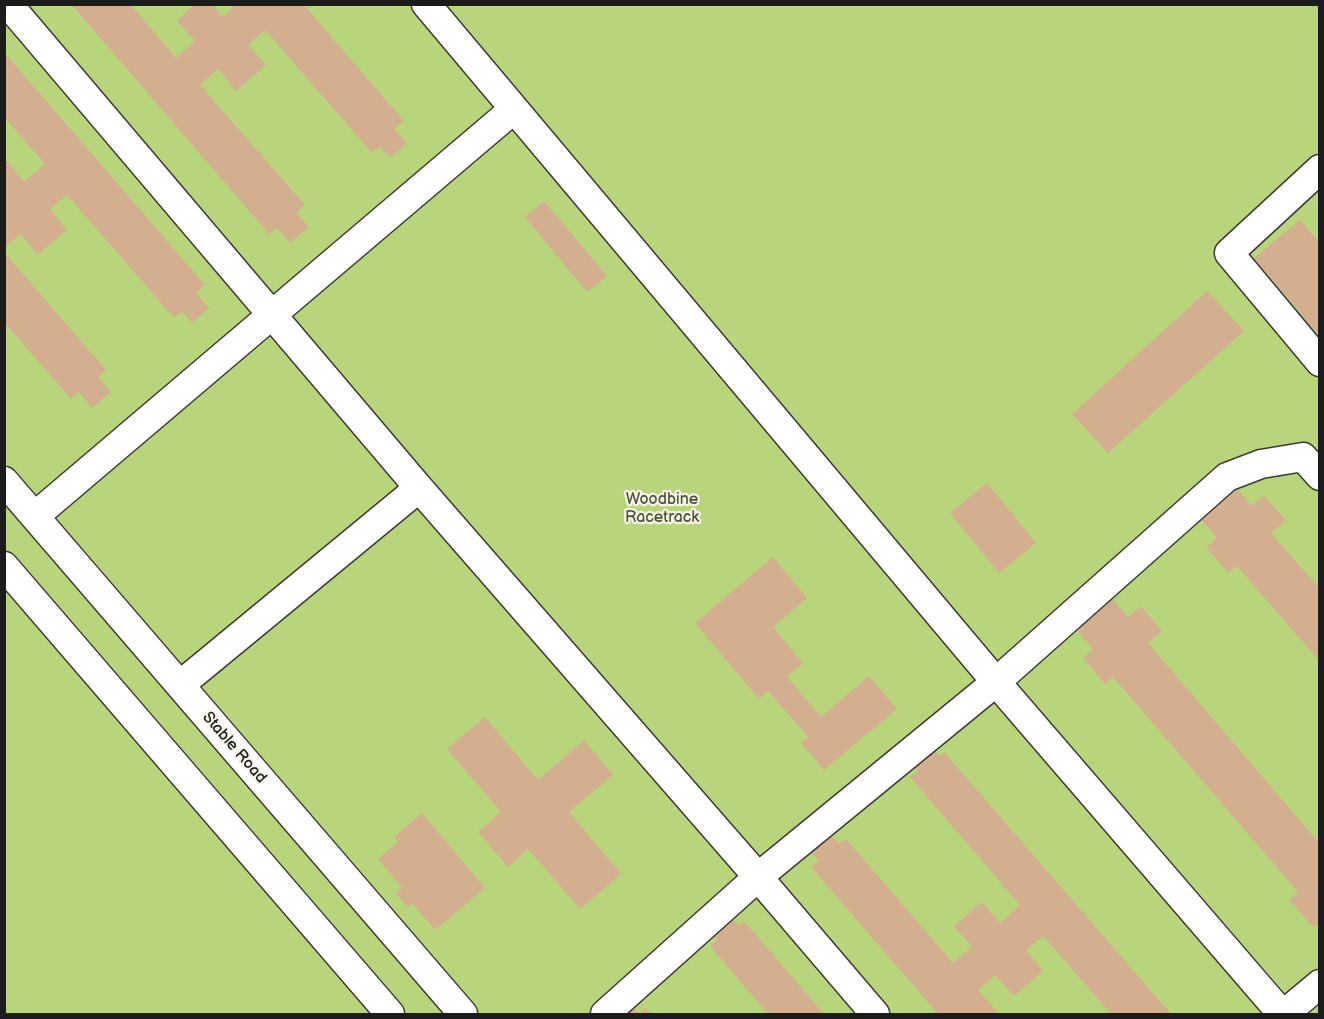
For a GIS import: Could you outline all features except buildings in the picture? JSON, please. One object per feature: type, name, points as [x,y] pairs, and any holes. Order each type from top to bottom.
[{"type":"street","points":[[8,4],[419,488],[875,1014]]},
{"type":"street","points":[[426,4],[996,682],[1283,1014],[1320,984]]},
{"type":"street","points":[[35,516],[514,110]]},
{"type":"street","points":[[1320,169],[1229,253],[1320,362]]},
{"type":"street","points":[[605,1014],[758,877],[996,682],[1227,477],[1261,464],[1303,457],[1320,476]]},
{"type":"street","name":"Stable Road","points":[[4,481],[463,1014]]},
{"type":"street","points":[[180,685],[419,488]]},
{"type":"street","points":[[4,566],[390,1014]]},
{"type":"green space","name":"Woodbine Racetrack","points":[[5,5],[1319,5],[1319,1014],[5,1014]]}]
